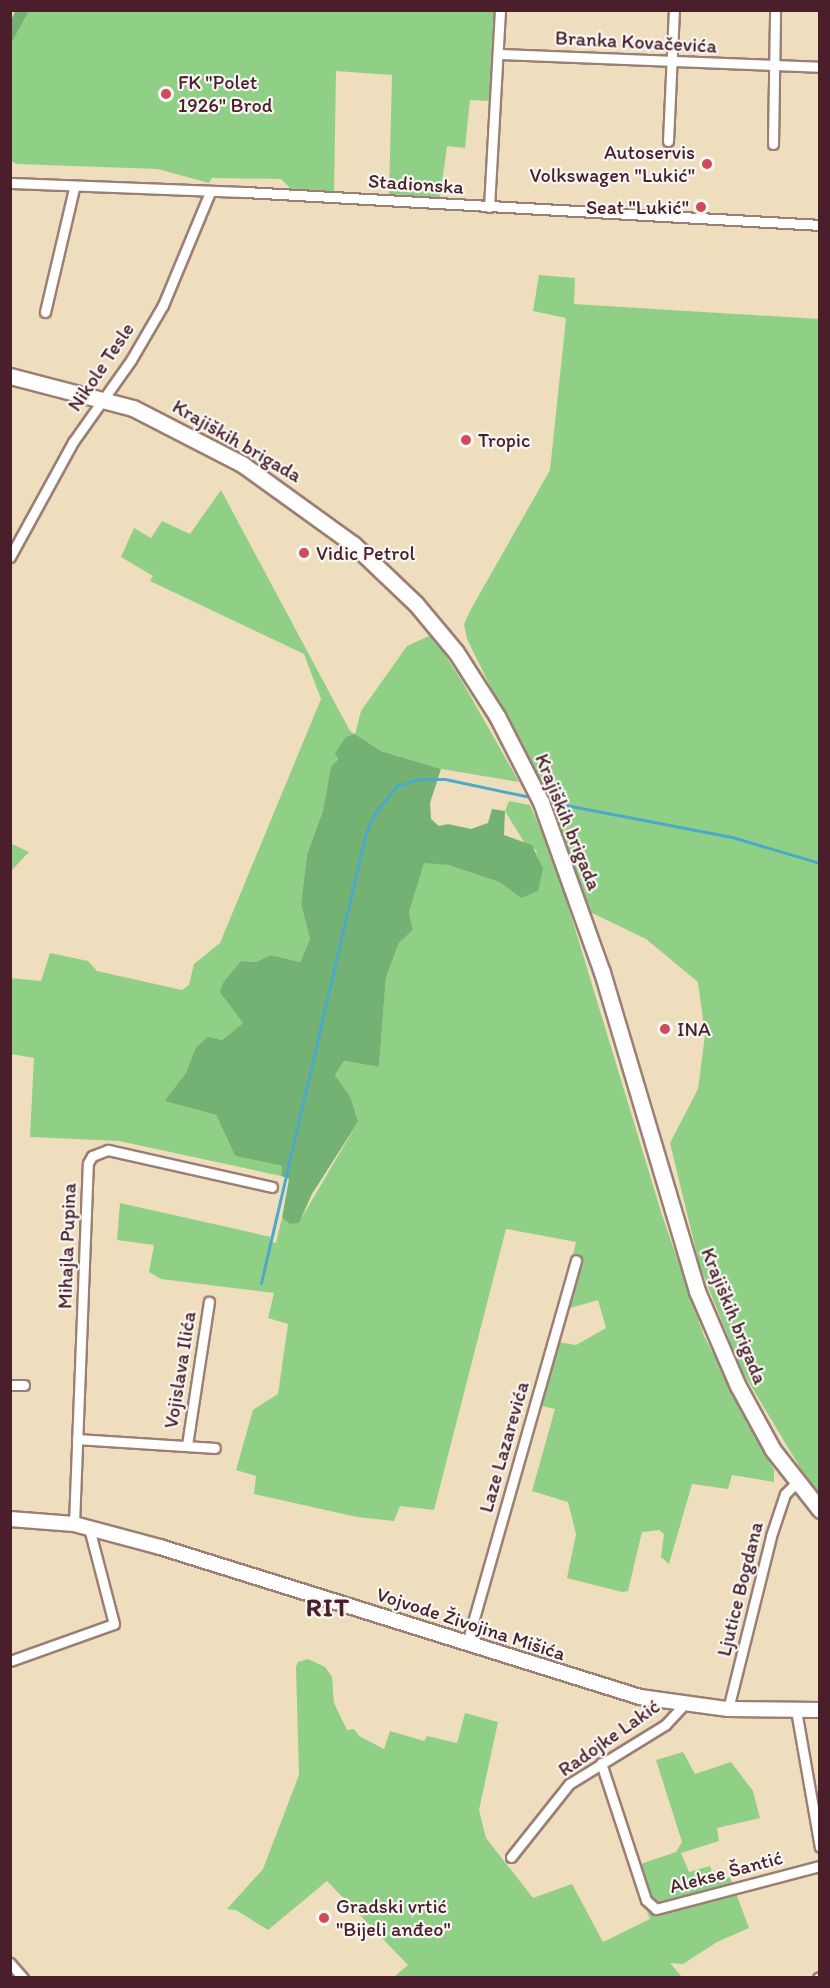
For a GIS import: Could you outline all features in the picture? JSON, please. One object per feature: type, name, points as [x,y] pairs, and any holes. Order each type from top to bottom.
[{"type":"main road","name":"Krajiških brigada","points":[[10,376],[103,399],[154,417],[228,456],[325,521],[427,616],[478,685],[532,781],[585,923],[697,1290],[738,1386],[796,1483],[819,1510]]},
{"type":"street","points":[[489,207],[500,10]]},
{"type":"street","points":[[668,141],[674,10]]},
{"type":"street","points":[[772,144],[771,66],[775,10]]},
{"type":"street","name":"Branka Kovačevića","points":[[499,54],[819,67]]},
{"type":"street","name":"Stadionska","points":[[10,183],[819,225]]},
{"type":"street","points":[[45,312],[74,188]]},
{"type":"street","name":"Nikole Tesle","points":[[10,557],[73,442],[131,360],[163,305],[210,192]]},
{"type":"street","name":"Mihajla Pupina","points":[[74,1524],[87,1163],[93,1156],[108,1150],[272,1187]]},
{"type":"street","name":"Laze Lazarevića","points":[[467,1643],[576,1260]]},
{"type":"street","name":"Vojislava Ilića","points":[[187,1445],[209,1302]]},
{"type":"street","points":[[10,1385],[24,1385]]},
{"type":"street","points":[[77,1439],[215,1448]]},
{"type":"street","name":"Ljutice Bogdana","points":[[728,1709],[771,1536],[785,1494],[796,1483]]},
{"type":"street","name":"Vojvode Živojina Mišića","points":[[10,1519],[74,1524],[89,1528],[239,1570],[618,1690],[683,1706],[819,1710]]},
{"type":"street","points":[[10,1661],[114,1624],[89,1528]]},
{"type":"street","name":"Radojke Lakić","points":[[511,1857],[569,1784],[664,1725],[683,1706]]},
{"type":"street","points":[[796,1710],[819,1847]]},
{"type":"street","name":"Alekse Šantić","points":[[600,1763],[646,1900],[656,1909],[819,1866]]},
{"type":"street","points":[[10,1964],[23,1977]]},
{"type":"green space","points":[[16,10],[29,11],[11,44],[11,20]]},
{"type":"green space","name":"FK \"Polet 1926\" Brod","points":[[29,11],[495,11],[490,101],[470,100],[465,148],[447,146],[440,198],[389,194],[392,75],[336,71],[334,192],[293,191],[281,179],[212,178],[209,183],[158,169],[17,164],[11,161],[11,44]]},
{"type":"green space","points":[[539,275],[575,278],[574,304],[819,319],[819,1499],[742,1371],[700,1267],[670,1143],[698,1089],[705,1035],[698,982],[646,939],[588,911],[549,806],[467,639],[464,624],[471,609],[550,470],[566,318],[533,311]]},
{"type":"green space","points":[[221,490],[350,731],[355,734],[331,768],[323,810],[307,855],[301,904],[310,939],[300,962],[271,955],[256,962],[241,961],[224,981],[243,1023],[222,1040],[208,1038],[196,1047],[186,1073],[164,1101],[216,1115],[235,1156],[282,1166],[281,1176],[119,1141],[30,1137],[34,1058],[11,1054],[10,978],[41,981],[50,953],[88,961],[97,971],[182,990],[189,985],[194,964],[220,943],[321,699],[304,654],[150,581],[153,576],[121,557],[134,528],[151,538],[162,521],[190,534]]},
{"type":"green space","points":[[429,636],[434,637],[519,782],[441,769],[381,751],[355,734],[361,711],[407,646]]},
{"type":"green space","points":[[355,734],[381,751],[441,769],[430,803],[431,819],[439,826],[448,824],[471,829],[488,823],[492,809],[505,811],[504,835],[532,845],[543,869],[538,891],[521,898],[499,882],[448,865],[424,863],[409,913],[413,930],[399,943],[386,977],[379,1067],[344,1061],[335,1075],[351,1098],[358,1122],[312,1194],[299,1223],[290,1224],[282,1218],[289,1179],[281,1176],[282,1166],[235,1156],[216,1115],[164,1101],[186,1073],[196,1047],[208,1037],[222,1040],[243,1023],[220,992],[224,981],[241,961],[256,962],[271,955],[300,962],[310,939],[301,904],[307,855],[323,810],[331,767],[338,759],[335,753],[346,737]]},
{"type":"green space","points":[[509,801],[530,805],[553,856],[662,1215],[704,1336],[774,1470],[774,1482],[732,1475],[728,1489],[692,1484],[669,1564],[661,1557],[664,1534],[659,1530],[642,1532],[628,1591],[622,1592],[567,1578],[576,1534],[568,1502],[532,1491],[555,1409],[538,1405],[552,1341],[576,1345],[606,1328],[598,1300],[560,1311],[576,1242],[506,1229],[434,1510],[400,1506],[394,1521],[357,1517],[254,1494],[256,1476],[236,1470],[253,1410],[278,1394],[288,1324],[268,1318],[274,1293],[161,1279],[149,1272],[154,1245],[117,1240],[120,1203],[271,1237],[270,1242],[276,1243],[282,1218],[290,1224],[299,1222],[358,1122],[351,1098],[335,1075],[344,1061],[379,1067],[386,977],[399,943],[413,930],[409,913],[424,862],[448,865],[499,882],[521,898],[539,864],[536,850],[524,842],[505,811]]},
{"type":"green space","points":[[10,843],[29,852],[11,871],[10,871]]},
{"type":"green space","points":[[308,1659],[325,1667],[332,1677],[334,1703],[347,1730],[354,1729],[359,1736],[384,1749],[390,1731],[424,1741],[427,1736],[457,1743],[465,1713],[498,1722],[479,1810],[486,1838],[533,1898],[572,1884],[603,1942],[650,1919],[629,1868],[676,1852],[682,1842],[656,1760],[683,1752],[695,1774],[731,1762],[753,1791],[760,1818],[717,1828],[719,1841],[681,1853],[689,1872],[710,1866],[715,1882],[730,1877],[749,1928],[717,1942],[683,1964],[670,1963],[682,1977],[394,1977],[408,1965],[327,1881],[268,1930],[236,1910],[227,1909],[263,1869],[299,1775],[296,1667],[298,1662]]},
{"type":"waterway","points":[[261,1283],[365,835],[375,813],[397,786],[419,779],[445,779],[530,797]]},
{"type":"waterway","points":[[550,802],[732,837],[820,863]]},
{"type":"place","name":"FK \"Polet 1926\" Brod","points":[[166,94]]},
{"type":"place","name":"Autoservis Volkswagen \"Lukić\"","points":[[707,164]]},
{"type":"place","name":"Seat \"Lukić\"","points":[[701,207]]},
{"type":"place","name":"Tropic","points":[[466,440]]},
{"type":"place","name":"Vidic Petrol","points":[[304,553]]},
{"type":"place","name":"INA","points":[[665,1029]]},
{"type":"place","name":"Gradski vrtić \"Bijeli anđeo\"","points":[[324,1918]]},
{"type":"district","name":"RIT","points":[[328,1608]]}]
